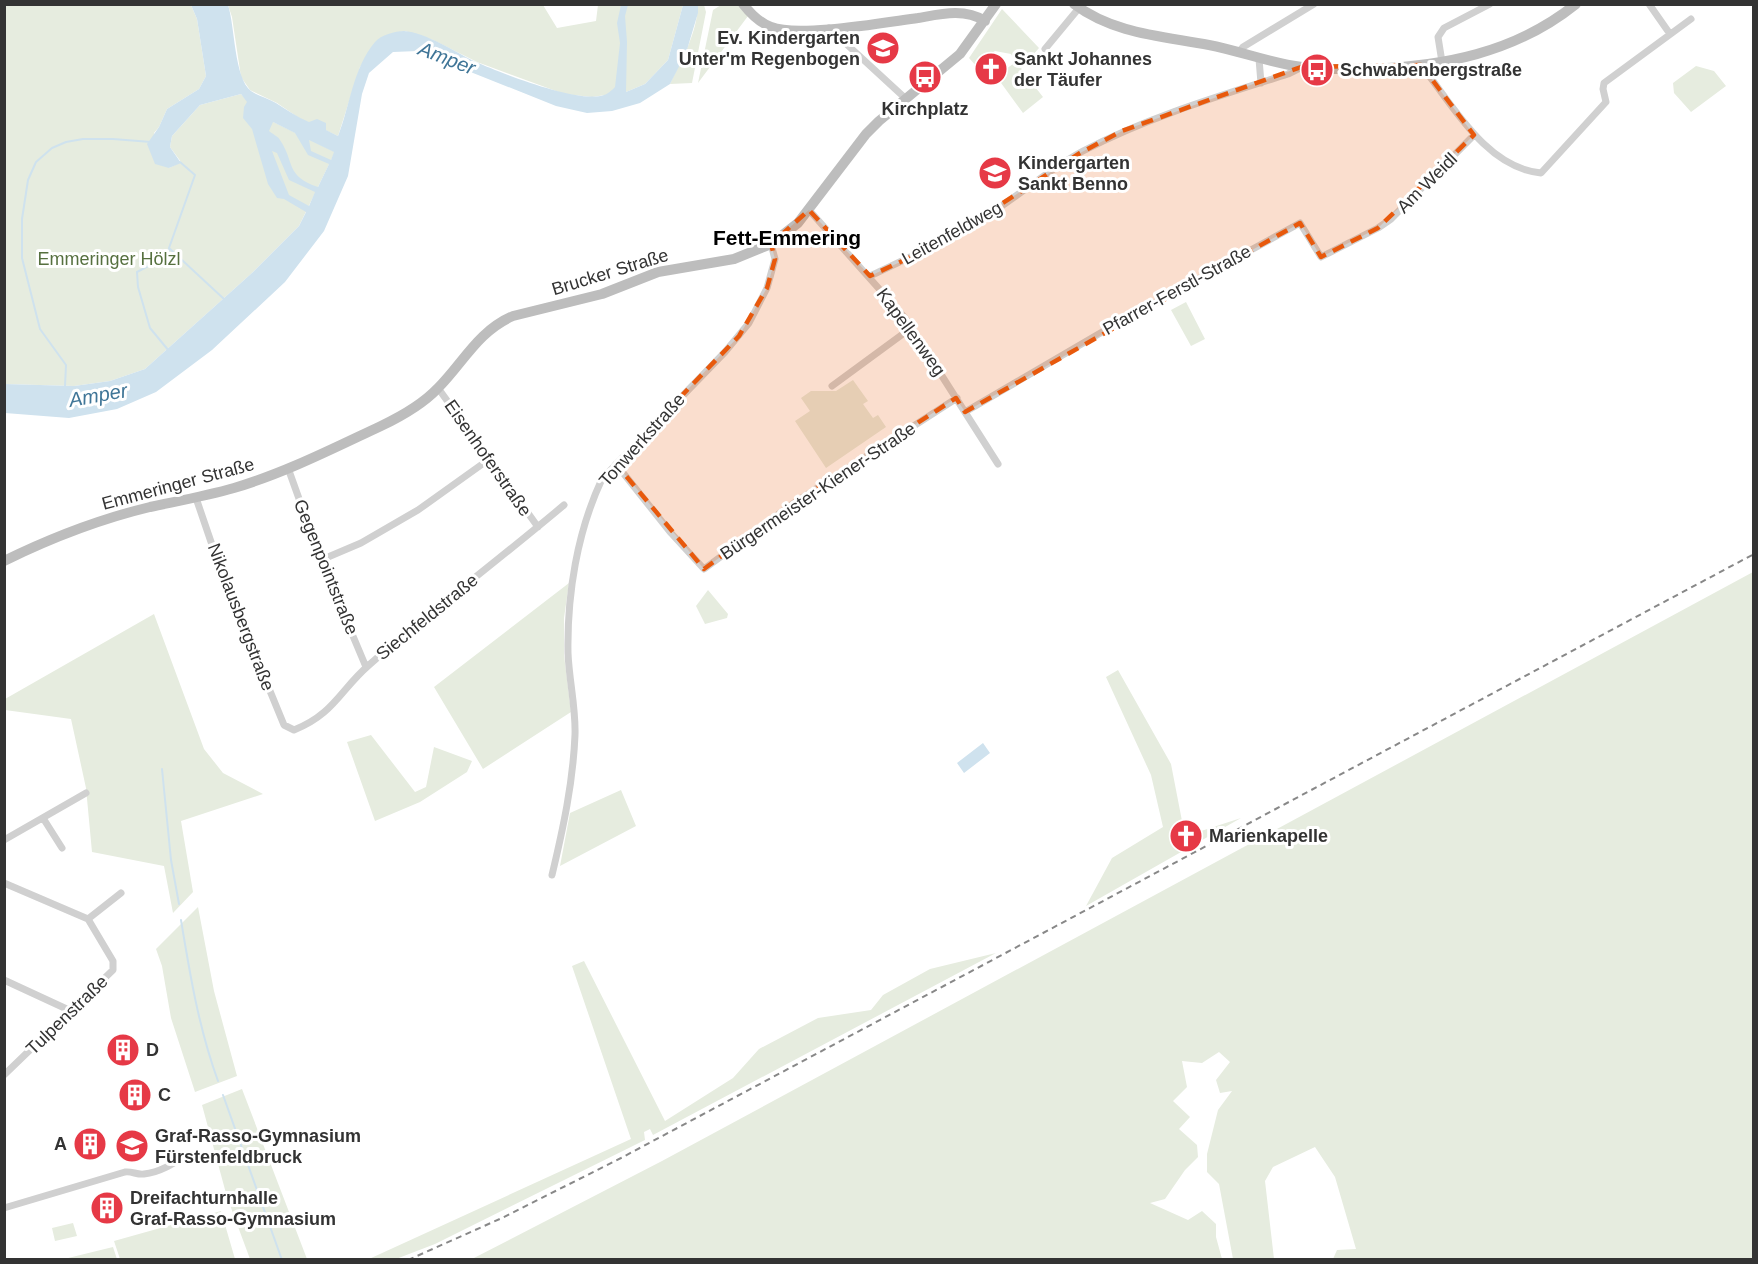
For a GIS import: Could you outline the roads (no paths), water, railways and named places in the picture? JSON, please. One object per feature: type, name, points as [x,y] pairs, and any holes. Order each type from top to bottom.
[{"type":"street","points":[[743,4],[757,19],[772,28],[789,31],[956,12],[985,21],[996,4]]},
{"type":"street","points":[[1238,53],[1243,47],[1314,4]]},
{"type":"street","points":[[1442,62],[1438,37],[1444,28],[1490,4]]},
{"type":"street","points":[[1045,49],[1077,6],[1103,21],[1157,38],[1210,45],[1259,59],[1301,67],[1335,69],[1421,65],[1473,57],[1516,41],[1531,34],[1576,4]]},
{"type":"street","points":[[1649,4],[1670,34]]},
{"type":"street","points":[[1421,65],[1474,135],[1505,160],[1530,172],[1541,172],[1606,102],[1604,83],[1690,19]]},
{"type":"street","name":"Brucker Straße","points":[[448,376],[486,332],[501,321],[513,316],[602,294],[658,272],[734,259],[771,244],[798,223],[866,134],[962,53],[985,21]]},
{"type":"street","points":[[829,28],[906,98]]},
{"type":"street","points":[[1259,59],[1261,83]]},
{"type":"street","name":"Leitenfeldweg","points":[[870,276],[941,243],[987,216],[1080,153],[1117,134],[1165,114],[1288,74],[1301,67]]},
{"type":"street","name":"Am Weidl","points":[[1378,228],[1391,219],[1474,135]]},
{"type":"street","name":"Kapellenweg","points":[[809,210],[905,318],[998,464]]},
{"type":"street","name":"Pfarrer-Ferstl-Straße","points":[[965,412],[1109,328],[1300,223],[1321,257],[1378,228]]},
{"type":"street","name":"Tonwerkstraße","points":[[552,875],[571,788],[575,733],[568,655],[568,618],[573,580],[594,497],[602,479],[725,352],[749,323],[767,288],[775,259],[771,244]]},
{"type":"street","points":[[832,386],[911,328]]},
{"type":"street","name":"Emmeringer Straße","points":[[4,561],[49,540],[90,525],[148,507],[236,488],[288,468],[403,415],[419,405],[448,376]]},
{"type":"street","name":"Eisenhoferstraße","points":[[438,388],[537,527]]},
{"type":"street","name":"Bürgermeister-Kiener-Straße","points":[[616,464],[671,533],[704,569],[791,505],[957,398]]},
{"type":"street","points":[[321,560],[361,543],[418,510],[489,460]]},
{"type":"street","name":"Gegenpointstraße","points":[[288,468],[321,560],[366,667]]},
{"type":"street","name":"Nikolausbergstraße","points":[[196,498],[222,574],[284,725],[294,730]]},
{"type":"street","name":"Siechfeldstraße","points":[[294,730],[311,723],[337,702],[366,667],[564,505]]},
{"type":"street","points":[[4,840],[86,793]]},
{"type":"street","points":[[44,818],[62,848]]},
{"type":"street","points":[[4,883],[88,919],[121,893]]},
{"type":"street","name":"Tulpenstraße","points":[[4,1075],[113,970],[113,961],[88,919]]},
{"type":"street","points":[[4,980],[71,1011]]},
{"type":"street","points":[[4,1208],[125,1172],[143,1174],[164,1169],[188,1154]]},
{"type":"water","points":[[191,5],[228,5],[238,64],[245,84],[254,93],[309,122],[317,119],[326,123],[326,130],[338,136],[362,63],[375,42],[388,34],[412,32],[521,80],[559,91],[592,97],[610,92],[615,87],[620,43],[617,23],[621,5],[628,5],[625,16],[626,92],[645,84],[668,60],[683,5],[698,5],[698,13],[686,53],[670,84],[640,103],[612,111],[587,113],[556,106],[418,51],[393,52],[369,73],[362,94],[348,176],[324,231],[285,282],[212,350],[156,392],[117,409],[69,418],[5,413],[5,384],[74,386],[110,381],[145,369],[253,272],[299,226],[306,212],[284,199],[277,198],[268,184],[252,129],[243,118],[247,102],[241,94],[200,105],[172,136],[170,147],[181,163],[169,168],[155,164],[147,144],[159,127],[167,109],[199,89],[206,76],[197,19]],"holes":[[[273,122],[295,133],[308,155],[329,164],[318,187],[295,173],[285,148],[278,137],[269,131]],[[309,140],[334,152],[331,160],[311,151]],[[272,151],[277,153],[289,180],[315,192],[309,206],[289,195]]]},
{"type":"water","points":[[983,743],[990,753],[964,773],[957,763]]},
{"type":"waterway","points":[[65,386],[66,365],[40,329],[22,258],[22,219],[28,180],[36,162],[52,148],[66,142],[83,139],[151,142]]},
{"type":"waterway","points":[[169,351],[150,328],[138,287],[137,272],[152,264],[168,261],[169,248],[195,175],[180,162]]},
{"type":"waterway","name":"Amper","points":[[169,248],[224,299]]},
{"type":"waterway","points":[[162,769],[171,860],[179,904]]},
{"type":"waterway","points":[[181,920],[200,1022],[218,1081]]},
{"type":"waterway","points":[[223,1095],[282,1260]]},
{"type":"railway","points":[[408,1260],[502,1218],[621,1158],[1754,554]]},
{"type":"place","name":"Ev. Kindergarten Unter'm Regenbogen","points":[[883,48]]},
{"type":"place","name":"Sankt Johannes der Täufer","points":[[991,69]]},
{"type":"place","name":"Schwabenbergstraße","points":[[1317,70]]},
{"type":"place","name":"Kirchplatz","points":[[925,77]]},
{"type":"place","name":"Kindergarten Sankt Benno","points":[[995,173]]},
{"type":"place","name":"Marienkapelle","points":[[1186,836]]},
{"type":"place","name":"D","points":[[123,1050]]},
{"type":"place","name":"C","points":[[135,1095]]},
{"type":"place","name":"A","points":[[90,1144]]},
{"type":"place","name":"Graf-Rasso-Gymnasium Fürstenfeldbruck","points":[[132,1146]]},
{"type":"place","name":"Dreifachturnhalle Graf-Rasso-Gymnasium","points":[[107,1208]]},
{"type":"district","name":"Fett-Emmering","points":[[787,238]]},
{"type":"park label","name":"Emmeringer Hölzl","points":[[109,259]]}]
